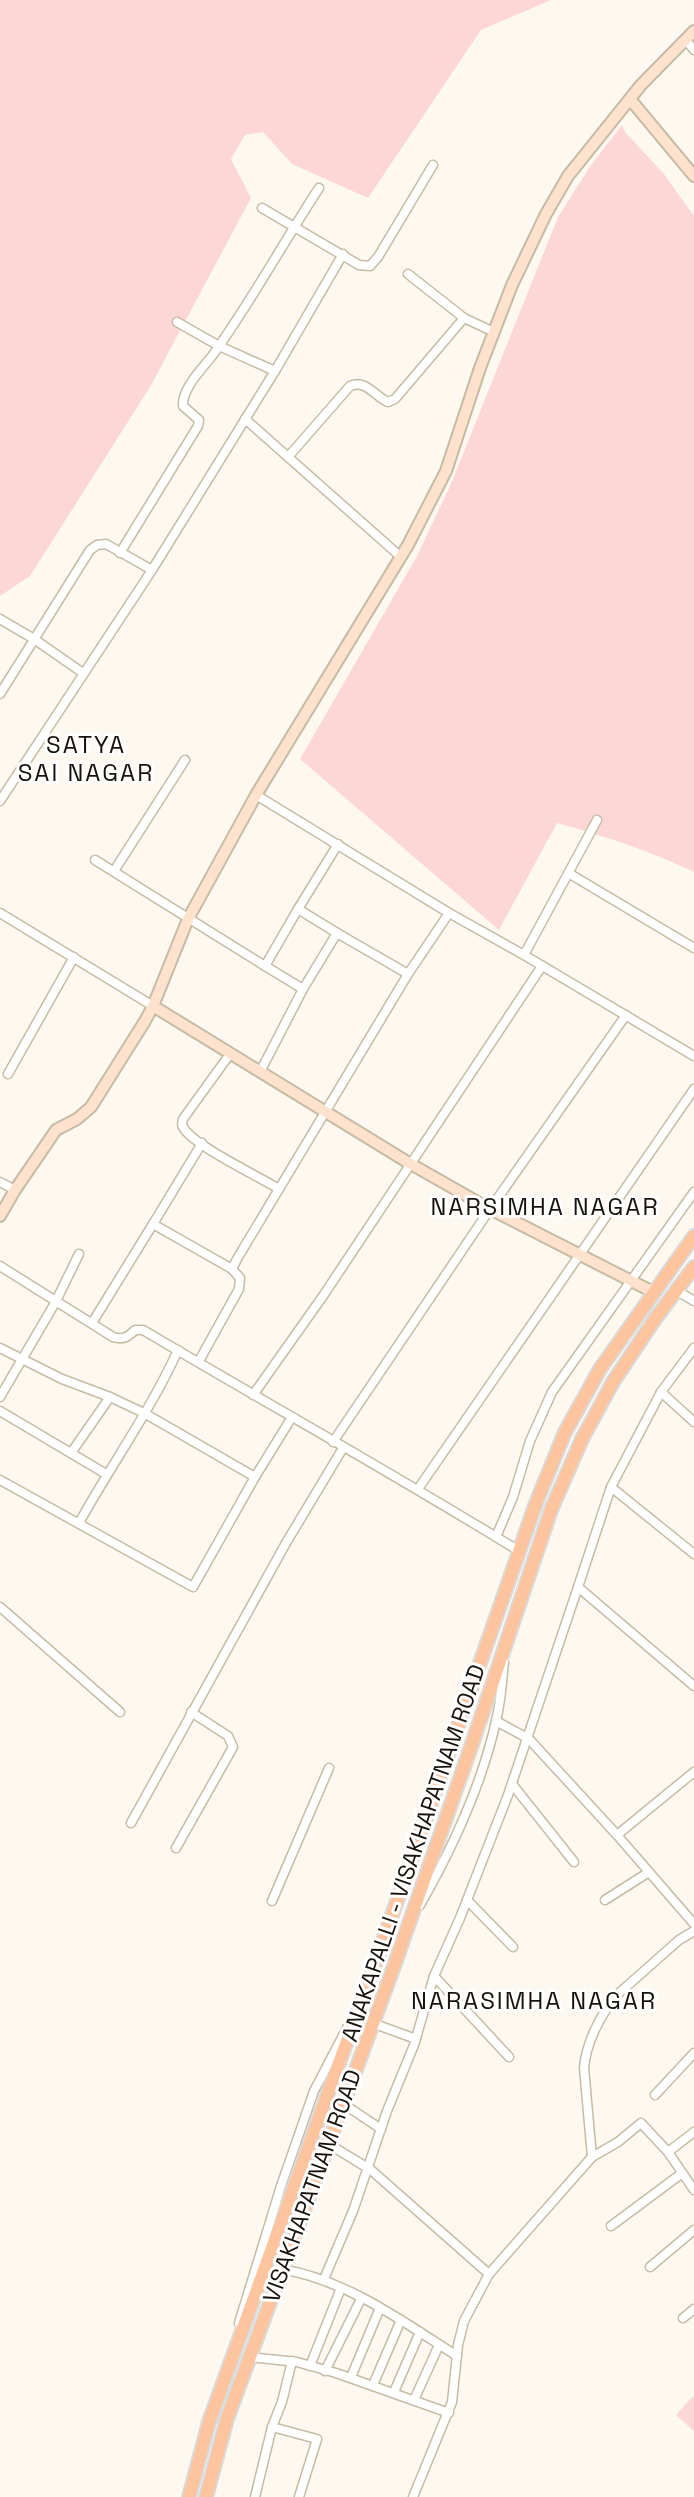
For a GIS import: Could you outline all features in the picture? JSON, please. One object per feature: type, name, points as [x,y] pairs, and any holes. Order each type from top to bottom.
[{"type":"main road","points":[[0,1216],[56,1130],[77,1119],[91,1107],[153,1006],[188,919],[256,795],[401,557],[446,471],[512,285],[546,214],[568,176],[630,99],[694,31]]},
{"type":"main road","points":[[630,99],[694,176]]},
{"type":"main road","points":[[153,1006],[409,1163],[490,1209],[653,1292]]},
{"type":"main road","name":"ANAKAPALLI - VISAKHAPATNAM ROAD","points":[[189,2497],[209,2422],[226,2373],[360,2005],[519,1551],[565,1432],[600,1369],[694,1236]]},
{"type":"main road","name":"VISAKHAPATNAM ROAD","points":[[206,2497],[227,2420],[405,1933],[551,1510],[582,1439],[613,1382],[694,1267]]},
{"type":"street","points":[[685,39],[694,50]]},
{"type":"street","points":[[262,208],[366,267],[373,264],[433,165]]},
{"type":"street","points":[[120,553],[198,426],[199,420],[187,411],[183,399],[319,188]]},
{"type":"street","points":[[0,801],[152,570],[275,371],[343,254]]},
{"type":"street","points":[[408,274],[464,318],[494,332]]},
{"type":"street","points":[[289,457],[350,386],[356,383],[364,385],[388,402],[396,399],[464,318]]},
{"type":"street","points":[[177,322],[219,346],[275,371]]},
{"type":"street","points":[[245,419],[401,557]]},
{"type":"street","points":[[0,694],[90,550],[97,545],[106,544],[152,570]]},
{"type":"street","points":[[0,619],[83,673]]},
{"type":"street","points":[[114,872],[185,760]]},
{"type":"street","points":[[256,795],[449,914],[542,965],[694,1056]]},
{"type":"street","points":[[524,955],[597,820]]},
{"type":"street","points":[[264,966],[338,844]]},
{"type":"street","points":[[95,860],[303,989]]},
{"type":"street","points":[[570,874],[694,948]]},
{"type":"street","points":[[298,909],[408,974]]},
{"type":"street","points":[[0,913],[153,1006]]},
{"type":"street","points":[[232,1269],[408,974],[449,914]]},
{"type":"street","points":[[260,1072],[303,989],[337,933]]},
{"type":"street","points":[[8,1074],[74,957]]},
{"type":"street","points":[[253,1395],[323,1296],[542,965]]},
{"type":"street","points":[[333,1442],[490,1209],[626,1015]]},
{"type":"street","points":[[230,1054],[183,1119],[184,1129],[202,1143],[279,1188]]},
{"type":"street","points":[[418,1489],[694,1089]]},
{"type":"street","points":[[92,1322],[202,1143]]},
{"type":"street","points":[[0,1182],[15,1190]]},
{"type":"street","points":[[496,1537],[513,1497],[530,1441],[552,1392],[694,1192]]},
{"type":"street","points":[[153,1224],[232,1269],[240,1278],[239,1289],[199,1361]]},
{"type":"street","points":[[0,1398],[55,1303],[79,1254]]},
{"type":"street","points":[[0,1266],[113,1337],[120,1339],[135,1330],[143,1330],[418,1489],[519,1551]]},
{"type":"street","points":[[676,1290],[694,1301]]},
{"type":"street","points":[[0,1348],[78,1386],[144,1413],[255,1477]]},
{"type":"street","points":[[324,2279],[354,2211],[367,2167],[416,2039],[434,1976],[512,1784],[611,1487],[661,1392],[694,1348]]},
{"type":"street","points":[[79,1522],[163,1383],[178,1350]]},
{"type":"street","points":[[661,1392],[694,1422]]},
{"type":"street","points":[[71,1453],[110,1397]]},
{"type":"street","points":[[0,1411],[106,1474]]},
{"type":"street","points":[[0,1480],[193,1587],[292,1417]]},
{"type":"street","points":[[131,1823],[286,1543],[343,1448]]},
{"type":"street","points":[[611,1487],[694,1554]]},
{"type":"street","points":[[579,1587],[694,1686]]},
{"type":"street","points":[[0,1607],[120,1712]]},
{"type":"street","points":[[405,1933],[457,1836],[496,1721],[507,1641]]},
{"type":"street","points":[[176,1847],[233,1747],[229,1736],[191,1712]]},
{"type":"street","points":[[496,1721],[528,1739],[617,1835],[694,1924]]},
{"type":"street","points":[[272,1901],[329,1768]]},
{"type":"street","points":[[617,1835],[694,1772]]},
{"type":"street","points":[[512,1784],[574,1862]]},
{"type":"street","points":[[605,1900],[649,1872]]},
{"type":"street","points":[[467,1900],[513,1947]]},
{"type":"street","points":[[592,2157],[584,2068],[585,2055],[600,2021],[618,1994],[679,1940],[694,1931]]},
{"type":"street","points":[[434,1976],[509,2057]]},
{"type":"street","points":[[372,2023],[416,2039]]},
{"type":"street","points":[[655,2095],[694,2053]]},
{"type":"street","points":[[342,2103],[381,2129]]},
{"type":"street","points":[[413,2497],[449,2413],[464,2321],[489,2274],[592,2157],[618,2142],[641,2123],[668,2152],[694,2190]]},
{"type":"street","points":[[668,2152],[694,2132]]},
{"type":"street","points":[[327,2143],[367,2167],[489,2274]]},
{"type":"street","points":[[611,2226],[681,2174]]},
{"type":"street","points":[[650,2267],[694,2230]]},
{"type":"street","points":[[281,2269],[324,2279],[401,2320],[457,2356]]},
{"type":"street","points":[[310,2366],[341,2288]]},
{"type":"street","points":[[325,2371],[361,2299]]},
{"type":"street","points":[[351,2377],[380,2308]]},
{"type":"street","points":[[683,2318],[694,2309]]},
{"type":"street","points":[[373,2385],[401,2320]]},
{"type":"street","points":[[394,2392],[420,2332]]},
{"type":"street","points":[[414,2400],[439,2345]]},
{"type":"street","points":[[250,2357],[292,2361],[351,2377],[449,2413]]},
{"type":"street","points":[[255,2497],[292,2361]]},
{"type":"street","points":[[272,2427],[317,2439],[299,2497]]},
{"type":"shaded area","points":[[0,0],[551,0],[481,30],[368,198],[292,164],[263,132],[245,135],[231,159],[251,198],[150,387],[30,576],[0,596]]},
{"type":"shaded area","points":[[622,125],[625,132],[664,174],[694,216],[694,872],[627,844],[557,823],[499,930],[300,759],[417,556],[451,484],[558,217],[591,165]]},
{"type":"shaded area","points":[[694,2397],[694,2431],[676,2415]]},
{"type":"district","name":"SATYA SAI NAGAR","points":[[86,759]]},
{"type":"district","name":"NARSIMHA NAGAR","points":[[545,1207]]},
{"type":"district","name":"NARASIMHA NAGAR","points":[[534,2001]]}]
